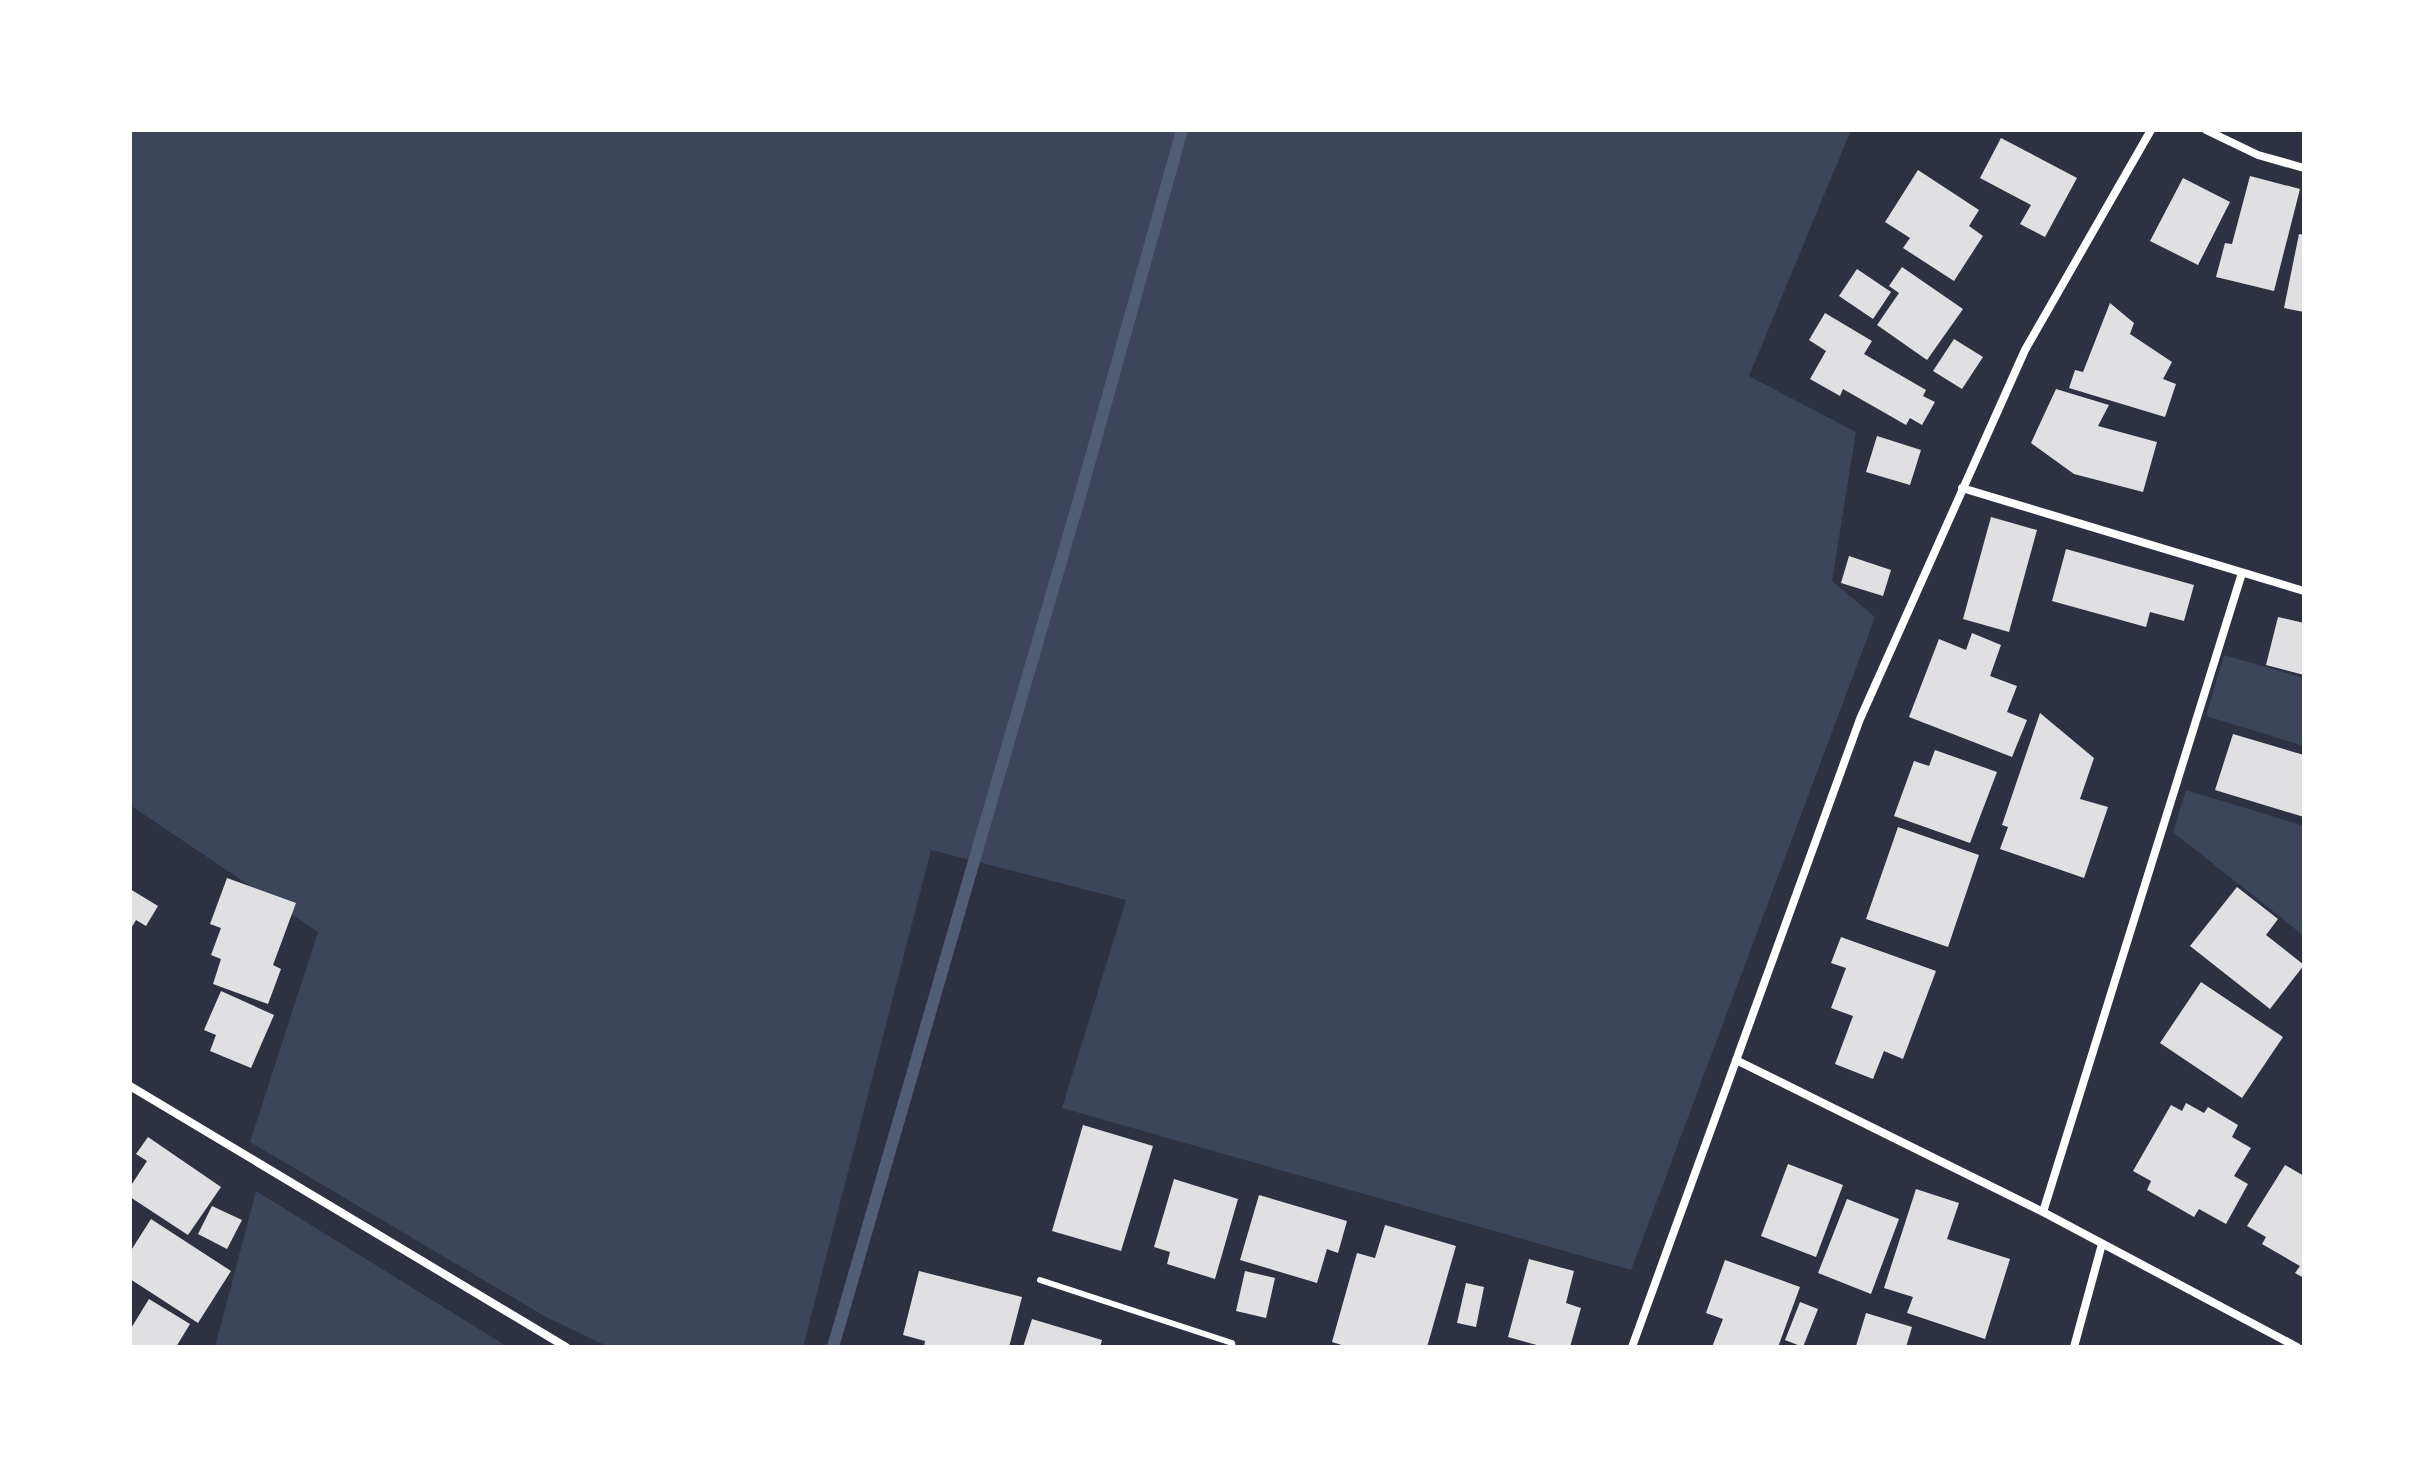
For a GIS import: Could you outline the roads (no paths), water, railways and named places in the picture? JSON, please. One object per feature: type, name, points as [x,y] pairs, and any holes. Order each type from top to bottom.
[{"type":"street","points":[[1632,1347],[1860,719],[2025,350],[2151,130]]},
{"type":"street","points":[[2206,130],[2258,155],[2304,168]]},
{"type":"street","points":[[1962,488],[2304,591]]},
{"type":"street","points":[[2043,1212],[2242,573]]},
{"type":"street","points":[[1736,1060],[2043,1212],[2297,1347]]},
{"type":"street","points":[[130,1086],[566,1347]]},
{"type":"street","points":[[2074,1347],[2102,1244]]},
{"type":"lane","points":[[1040,1280],[1232,1343],[1233,1347]]},
{"type":"waterway","points":[[833,1347],[1080,496],[1182,130]]}]
